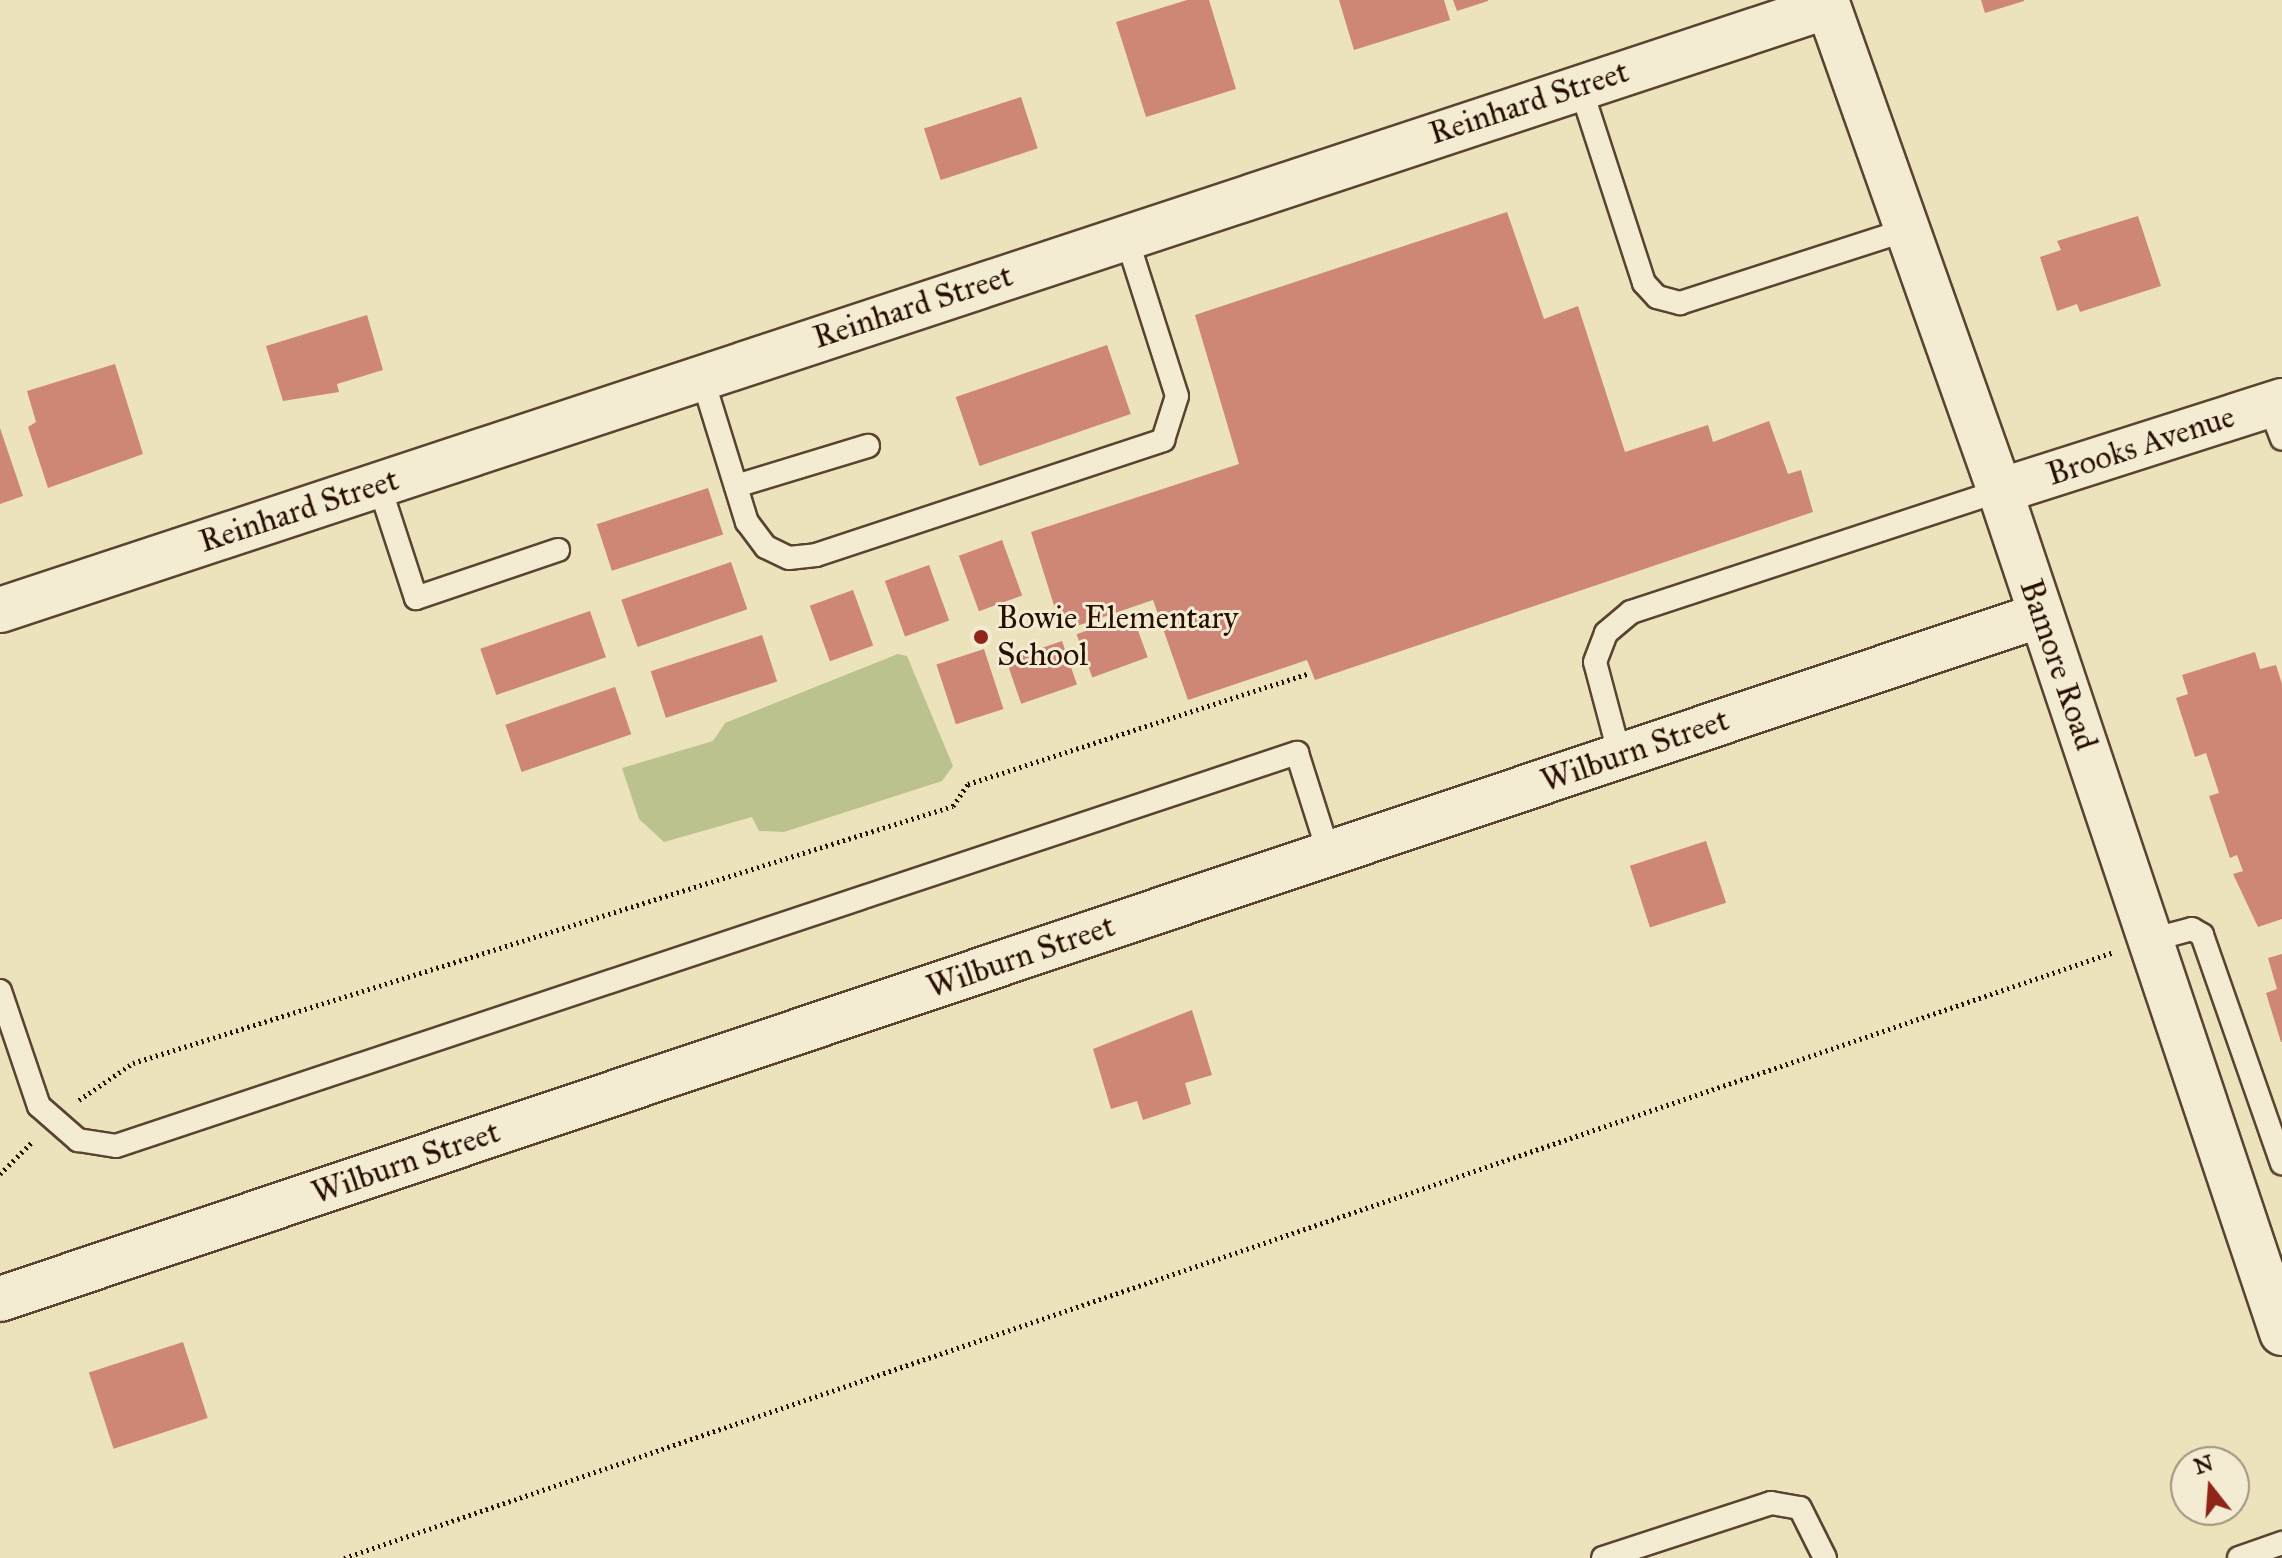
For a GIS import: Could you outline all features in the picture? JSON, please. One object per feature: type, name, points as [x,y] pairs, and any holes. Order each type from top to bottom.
[{"type":"street","name":"Reinhard Street","points":[[0,610],[1827,3]]},
{"type":"street","name":"Bamore Road","points":[[1827,3],[1903,231],[2000,491],[2279,1313]]},
{"type":"street","name":"Brooks Avenue","points":[[2000,491],[2278,415]]},
{"type":"street","name":"Wilburn Street","points":[[0,1299],[2041,615]]},
{"type":"lane","points":[[1580,86],[1644,283],[1657,297],[1680,303],[1903,231]]},
{"type":"lane","points":[[702,377],[747,522],[766,547],[789,558],[816,555],[1163,440],[1177,396],[1126,236]]},
{"type":"lane","points":[[736,486],[868,446]]},
{"type":"lane","points":[[379,485],[416,598],[558,550]]},
{"type":"lane","points":[[1620,756],[1595,662],[1606,633],[1631,612],[2000,491]]},
{"type":"lane","points":[[0,991],[39,1106],[52,1122],[78,1140],[116,1146],[146,1140],[1297,753],[1329,854]]},
{"type":"lane","points":[[2151,940],[2192,929],[2202,935],[2282,1163]]},
{"type":"lane","points":[[1603,1558],[1771,1503],[1800,1508],[1825,1558]]},
{"type":"lane","points":[[2239,1558],[2282,1543]]},
{"type":"path","points":[[0,1174],[52,1122],[133,1063],[953,806],[968,784],[1309,673]]},
{"type":"path","points":[[344,1558],[2151,940]]},
{"type":"green space","points":[[898,654],[907,656],[953,766],[942,781],[784,832],[759,831],[752,817],[664,842],[639,819],[622,768],[713,741],[725,723]]},
{"type":"building","points":[[1187,0],[1209,0],[1236,89],[1146,117],[1116,22]]},
{"type":"building","points":[[1339,0],[1444,0],[1450,20],[1354,50]]},
{"type":"building","points":[[1453,0],[1488,0],[1488,1],[1457,11]]},
{"type":"building","points":[[1981,0],[2024,0],[2024,1],[1985,13]]},
{"type":"building","points":[[1021,97],[1038,148],[941,180],[924,129]]},
{"type":"building","points":[[1507,212],[1544,319],[1578,306],[1625,452],[1708,425],[1713,442],[1769,421],[1788,474],[1801,470],[1813,512],[1315,680],[1307,660],[1188,700],[1153,600],[1062,631],[1031,532],[1239,464],[1195,315]]},
{"type":"building","points":[[2138,216],[2161,286],[2080,312],[2077,304],[2057,311],[2040,257],[2061,250],[2057,241]]},
{"type":"building","points":[[367,315],[383,370],[337,384],[339,392],[283,401],[266,346]]},
{"type":"building","points":[[1107,345],[1131,414],[979,466],[956,397]]},
{"type":"building","points":[[115,364],[143,454],[48,488],[28,427],[36,422],[27,391]]},
{"type":"building","points":[[0,428],[23,496],[0,504]]},
{"type":"building","points":[[708,488],[723,535],[612,571],[597,524]]},
{"type":"building","points":[[1002,540],[1022,595],[979,611],[959,556]]},
{"type":"building","points":[[731,562],[747,609],[638,647],[621,600]]},
{"type":"building","points":[[929,565],[949,620],[905,637],[885,581]]},
{"type":"building","points":[[853,590],[873,645],[830,661],[810,606]]},
{"type":"building","points":[[590,611],[606,657],[496,695],[480,649]]},
{"type":"building","points":[[1132,614],[1148,657],[1092,677],[1077,634]]},
{"type":"building","points":[[762,635],[777,682],[666,718],[651,671]]},
{"type":"building","points":[[1062,641],[1077,684],[1021,704],[1006,660]]},
{"type":"building","points":[[984,649],[1003,709],[956,724],[936,664]]},
{"type":"building","points":[[2255,652],[2260,669],[2276,665],[2282,684],[2282,919],[2258,927],[2233,874],[2243,871],[2237,855],[2230,858],[2209,796],[2219,793],[2206,753],[2195,757],[2176,698],[2188,694],[2182,675]]},
{"type":"building","points":[[615,687],[631,734],[522,772],[505,725]]},
{"type":"building","points":[[1706,841],[1726,903],[1650,928],[1630,866]]},
{"type":"building","points":[[2282,954],[2281,1042],[2266,993],[2277,989],[2268,958]]},
{"type":"building","points":[[1192,1010],[1212,1075],[1185,1083],[1191,1104],[1143,1120],[1137,1101],[1111,1109],[1093,1049]]},
{"type":"building","points":[[183,1342],[208,1418],[114,1449],[89,1373]]},
{"type":"place","name":"Bowie Elementary School","points":[[981,637]]}]
